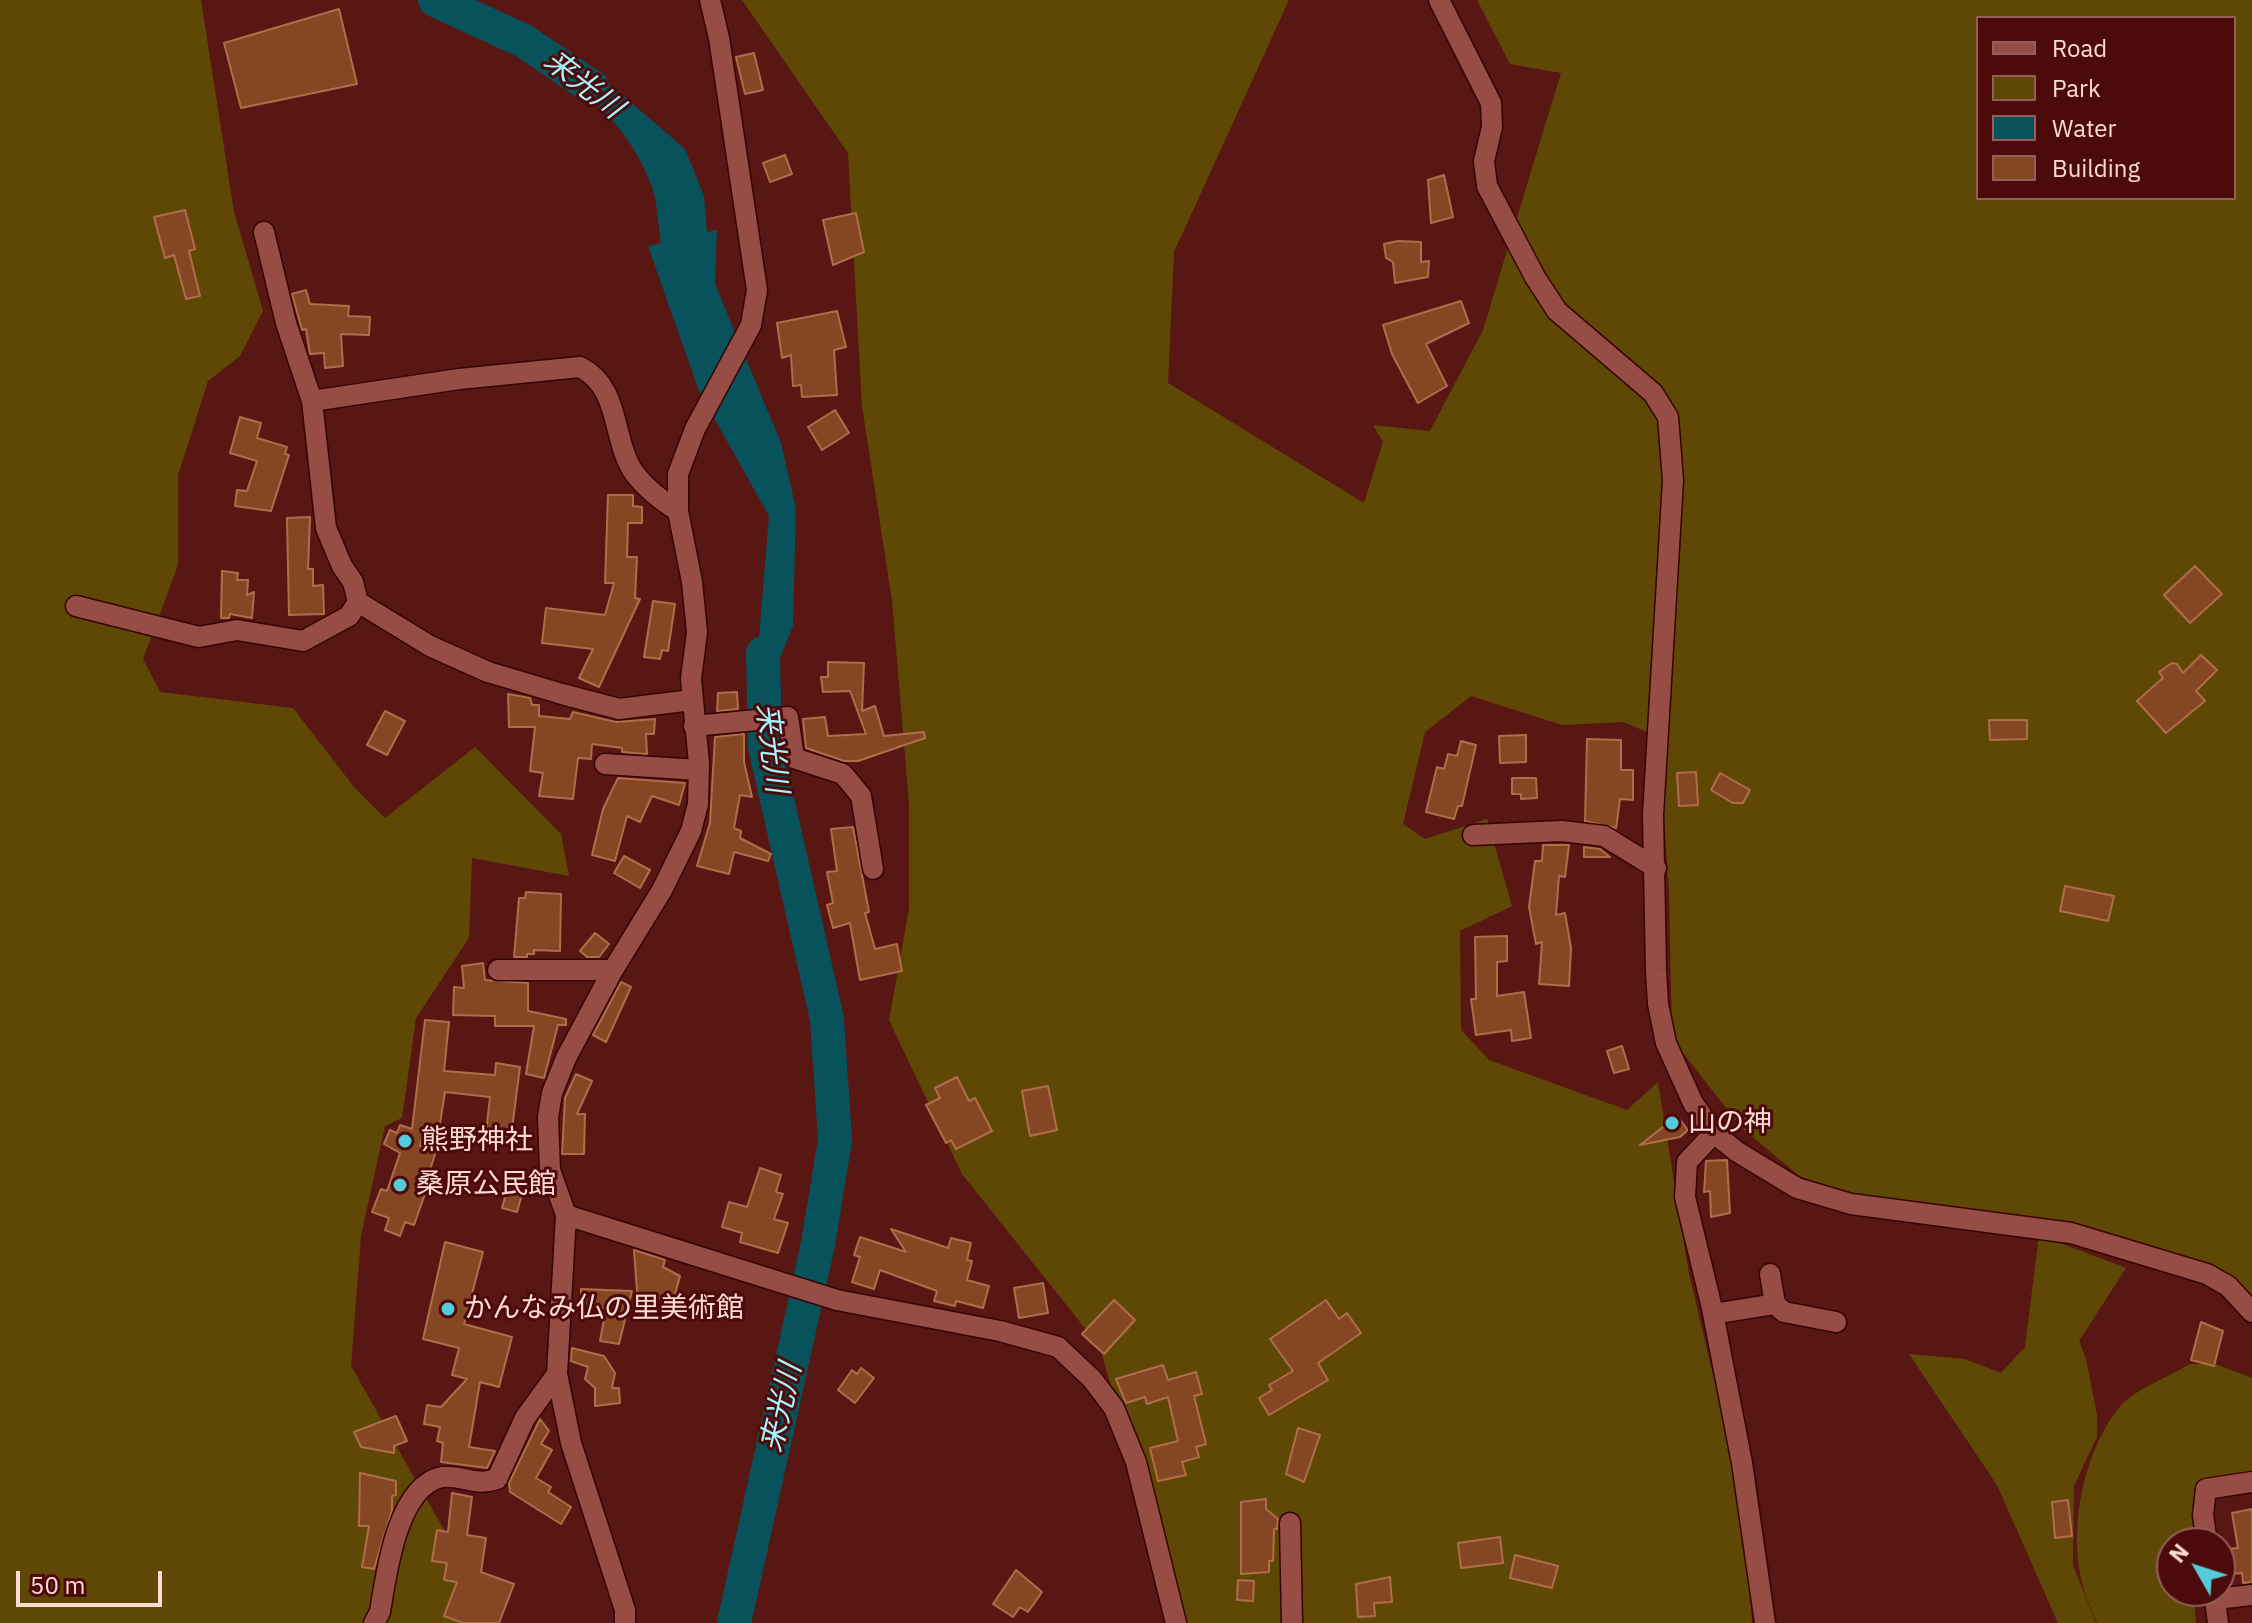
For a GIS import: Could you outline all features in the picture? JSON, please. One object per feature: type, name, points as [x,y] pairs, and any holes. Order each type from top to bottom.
[{"type":"street","points":[[625,1623],[625,1610],[571,1443],[557,1374],[566,1215],[548,1155],[552,1093],[566,1058],[613,970],[662,890],[691,831],[698,804],[699,770],[692,700],[697,632],[692,582],[678,511],[678,474],[695,429],[751,325],[757,290],[719,38],[710,0]]},
{"type":"street","points":[[1439,0],[1491,103],[1492,127],[1484,161],[1487,186],[1535,277],[1557,311],[1653,393],[1668,417],[1673,480],[1653,815],[1658,1004],[1666,1043],[1693,1103],[1714,1133],[1762,1170],[1797,1188],[1864,1206],[2071,1233],[2207,1274],[2228,1286],[2252,1312]]},
{"type":"street","points":[[264,232],[286,323],[312,401],[326,528],[342,566],[353,582],[358,602],[430,646],[488,672],[562,694],[619,709],[692,700]]},
{"type":"street","points":[[312,401],[459,379],[580,367],[596,375],[612,406],[634,473],[657,497],[678,511]]},
{"type":"street","points":[[76,606],[199,637],[237,630],[303,641],[349,616],[358,602]]},
{"type":"street","points":[[694,726],[746,724],[788,717],[794,758],[843,774],[861,796],[873,869]]},
{"type":"street","points":[[605,764],[699,770]]},
{"type":"street","points":[[1473,835],[1562,831],[1604,836],[1656,868]]},
{"type":"street","points":[[498,970],[613,970]]},
{"type":"street","points":[[1714,1133],[1687,1162],[1683,1180],[1742,1463],[1765,1623]]},
{"type":"street","points":[[566,1215],[837,1300],[1058,1347],[1076,1363],[1114,1408],[1136,1462],[1176,1623]]},
{"type":"street","points":[[1770,1274],[1775,1304],[1784,1312],[1836,1322]]},
{"type":"street","points":[[1713,1314],[1775,1304]]},
{"type":"street","points":[[374,1623],[380,1612],[399,1530],[415,1492],[443,1477],[481,1484],[497,1479],[525,1418],[557,1374]]},
{"type":"street","points":[[2205,1527],[2206,1489],[2252,1482]]},
{"type":"street","points":[[1290,1523],[1292,1623]]},
{"type":"green space","points":[[0,0],[201,0],[234,212],[263,311],[240,356],[208,381],[178,475],[178,565],[143,659],[160,692],[293,708],[354,787],[385,818],[475,747],[561,834],[569,876],[472,858],[469,938],[416,1018],[402,1118],[385,1126],[361,1236],[351,1366],[456,1551],[459,1623],[0,1623]]},
{"type":"green space","points":[[742,0],[1289,0],[1174,252],[1168,383],[1364,503],[1383,442],[1373,425],[1430,431],[1483,330],[1561,73],[1510,64],[1477,0],[2252,0],[2252,1319],[2225,1277],[2028,1229],[1877,1210],[1798,1175],[1741,1127],[1672,1039],[1669,889],[1658,737],[1624,722],[1562,725],[1471,696],[1425,732],[1403,824],[1425,839],[1487,819],[1512,906],[1460,931],[1461,1030],[1489,1060],[1627,1110],[1658,1082],[1689,1274],[1742,1496],[1752,1623],[1177,1623],[1100,1347],[962,1174],[889,1020],[909,909],[909,804],[892,601],[862,406],[848,153]]},
{"type":"green space","points":[[2039,1235],[2126,1268],[2079,1341],[2086,1359],[2097,1415],[2097,1437],[2074,1486],[2073,1565],[2096,1623],[2058,1623],[1997,1485],[1909,1354],[1965,1359],[2001,1373],[2025,1347]]},
{"type":"green space","points":[[2190,1364],[2215,1364],[2252,1378],[2252,1477],[2198,1486],[2194,1527],[2156,1527],[2156,1607],[2194,1607],[2196,1623],[2097,1623],[2083,1587],[2077,1537],[2082,1489],[2097,1443],[2108,1423],[2121,1405],[2143,1389]]},
{"type":"water","points":[[540,57],[578,65],[621,94],[685,149],[704,196],[707,232],[717,230],[715,284],[781,443],[796,509],[793,626],[764,697],[755,685],[769,516],[699,391],[648,246],[661,243],[654,194],[643,167],[633,148],[606,114],[575,84]]},
{"type":"building","points":[[339,9],[357,84],[241,108],[224,43]]},
{"type":"building","points":[[754,53],[763,90],[745,94],[736,57]]},
{"type":"building","points":[[785,155],[792,174],[770,182],[763,163]]},
{"type":"building","points":[[1444,175],[1453,217],[1431,223],[1428,180]]},
{"type":"building","points":[[185,210],[195,249],[189,251],[200,296],[186,299],[174,255],[165,258],[154,217]]},
{"type":"building","points":[[856,213],[864,252],[833,265],[823,220]]},
{"type":"building","points":[[1421,242],[1421,262],[1429,261],[1428,277],[1395,283],[1393,262],[1386,258],[1384,244]]},
{"type":"building","points":[[306,290],[310,304],[349,306],[348,316],[370,317],[369,335],[341,334],[343,366],[325,368],[324,353],[310,354],[306,329],[302,330],[292,294]]},
{"type":"building","points":[[1461,301],[1469,323],[1426,344],[1447,386],[1418,403],[1392,354],[1383,325]]},
{"type":"building","points":[[837,311],[846,347],[834,350],[837,395],[802,397],[801,385],[793,386],[791,355],[782,358],[777,323]]},
{"type":"building","points":[[835,410],[849,433],[822,450],[808,427]]},
{"type":"building","points":[[240,417],[261,423],[257,438],[287,447],[285,454],[289,455],[271,511],[235,506],[237,490],[247,491],[257,461],[230,453]]},
{"type":"building","points":[[608,495],[633,495],[633,506],[642,507],[642,523],[628,523],[627,557],[637,557],[635,598],[640,599],[599,687],[579,678],[593,649],[542,643],[546,608],[605,615],[614,583],[605,583]]},
{"type":"building","points":[[310,517],[308,569],[313,569],[313,586],[323,585],[324,614],[289,615],[287,518]]},
{"type":"building","points":[[2195,566],[2222,594],[2190,623],[2164,595]]},
{"type":"building","points":[[222,571],[238,573],[237,580],[248,580],[247,595],[254,592],[252,618],[230,614],[229,618],[221,618]]},
{"type":"building","points":[[653,601],[675,604],[668,651],[662,650],[660,659],[644,657]]},
{"type":"building","points":[[2201,655],[2217,670],[2196,691],[2205,701],[2166,733],[2137,701],[2163,678],[2159,672],[2172,663],[2177,664],[2183,673]]},
{"type":"building","points":[[828,662],[864,663],[862,711],[875,706],[884,736],[924,732],[925,738],[858,761],[844,761],[806,748],[803,719],[825,717],[828,736],[866,734],[850,691],[823,692],[821,677],[828,677]]},
{"type":"building","points":[[737,692],[738,709],[717,711],[718,693]]},
{"type":"building","points":[[508,694],[530,698],[532,705],[539,705],[539,716],[570,719],[573,712],[616,722],[655,719],[654,734],[646,734],[647,754],[622,752],[622,748],[592,744],[591,759],[578,758],[573,799],[539,796],[543,773],[530,771],[535,727],[509,727]]},
{"type":"building","points":[[385,711],[405,721],[387,755],[367,745]]},
{"type":"building","points":[[1989,720],[2027,720],[2027,739],[1990,740]]},
{"type":"building","points":[[744,734],[744,762],[752,797],[740,795],[734,828],[741,831],[740,838],[771,854],[768,861],[734,852],[729,874],[697,866],[710,823],[715,737]]},
{"type":"building","points":[[1526,735],[1526,762],[1500,763],[1499,736]]},
{"type":"building","points":[[1587,739],[1621,740],[1621,770],[1633,770],[1633,800],[1620,799],[1616,828],[1585,821]]},
{"type":"building","points":[[1461,741],[1476,745],[1462,806],[1458,806],[1454,819],[1426,812],[1437,767],[1444,769],[1448,754],[1457,756]]},
{"type":"building","points":[[1696,772],[1698,805],[1679,806],[1677,773]]},
{"type":"building","points":[[1720,773],[1750,790],[1743,803],[1733,803],[1711,790]]},
{"type":"building","points":[[618,778],[685,783],[679,805],[652,796],[640,822],[627,816],[615,861],[592,855],[603,809]]},
{"type":"building","points":[[1512,778],[1536,778],[1537,798],[1521,799],[1521,794],[1512,794]]},
{"type":"building","points":[[853,827],[869,912],[865,913],[875,949],[897,944],[902,971],[860,980],[850,923],[833,928],[827,905],[833,903],[827,872],[837,871],[831,829]]},
{"type":"building","points":[[1543,845],[1569,845],[1565,877],[1559,876],[1556,915],[1565,913],[1571,948],[1569,986],[1539,984],[1542,942],[1536,944],[1529,907],[1535,861],[1542,861]]},
{"type":"building","points":[[1584,847],[1600,849],[1610,857],[1584,857]]},
{"type":"building","points":[[624,856],[650,870],[640,888],[614,873]]},
{"type":"building","points":[[2065,886],[2114,896],[2108,921],[2060,911]]},
{"type":"building","points":[[526,892],[561,894],[560,951],[534,950],[534,954],[527,954],[527,957],[514,957],[519,898],[525,898]]},
{"type":"building","points":[[595,933],[609,944],[599,957],[587,957],[580,951]]},
{"type":"building","points":[[1507,936],[1507,961],[1497,962],[1497,996],[1524,992],[1531,1038],[1512,1041],[1511,1030],[1476,1035],[1471,999],[1476,999],[1475,937]]},
{"type":"building","points":[[483,963],[485,980],[528,983],[528,1011],[566,1019],[566,1025],[558,1025],[544,1078],[526,1074],[534,1026],[495,1026],[495,1016],[453,1015],[454,987],[464,988],[462,966]]},
{"type":"building","points":[[621,982],[631,987],[606,1042],[593,1035]]},
{"type":"building","points":[[425,1020],[449,1022],[444,1071],[495,1075],[496,1063],[520,1067],[510,1144],[485,1141],[490,1097],[445,1092],[438,1136],[423,1134],[420,1146],[436,1151],[429,1173],[432,1174],[414,1225],[405,1222],[400,1236],[385,1230],[389,1218],[372,1212],[381,1189],[387,1191],[400,1153],[384,1144],[390,1130],[397,1133],[400,1125],[412,1129]]},
{"type":"building","points":[[1622,1046],[1629,1069],[1614,1073],[1607,1051]]},
{"type":"building","points":[[576,1074],[592,1081],[577,1114],[585,1114],[584,1154],[562,1154],[565,1098]]},
{"type":"building","points":[[957,1077],[969,1101],[975,1098],[992,1131],[956,1149],[951,1140],[946,1143],[926,1105],[940,1098],[935,1088]]},
{"type":"building","points":[[1048,1086],[1057,1130],[1030,1136],[1022,1091]]},
{"type":"building","points":[[1677,1116],[1688,1130],[1680,1137],[1640,1145]]},
{"type":"building","points":[[1727,1160],[1730,1213],[1711,1217],[1710,1191],[1704,1192],[1706,1161]]},
{"type":"building","points":[[760,1168],[781,1175],[776,1192],[783,1194],[774,1219],[788,1223],[778,1253],[740,1242],[742,1233],[722,1227],[729,1202],[747,1207]]},
{"type":"building","points":[[512,1172],[527,1176],[517,1212],[502,1208]]},
{"type":"building","points":[[891,1229],[948,1248],[951,1238],[971,1243],[967,1260],[972,1261],[967,1280],[989,1286],[983,1308],[956,1301],[955,1306],[934,1301],[937,1291],[880,1270],[874,1289],[852,1282],[860,1257],[854,1255],[860,1237],[906,1252]]},
{"type":"building","points":[[445,1242],[483,1252],[464,1324],[512,1337],[499,1387],[480,1382],[469,1447],[495,1451],[487,1468],[441,1462],[443,1443],[437,1441],[440,1427],[424,1424],[427,1405],[441,1407],[467,1379],[452,1375],[459,1348],[423,1339]]},
{"type":"building","points":[[634,1250],[665,1260],[663,1267],[680,1276],[673,1302],[637,1292]]},
{"type":"building","points":[[1043,1283],[1048,1313],[1019,1318],[1014,1288]]},
{"type":"building","points":[[581,1289],[632,1291],[619,1344],[600,1341],[606,1308],[581,1307]]},
{"type":"building","points":[[1114,1300],[1135,1320],[1104,1354],[1082,1334]]},
{"type":"building","points":[[1326,1300],[1339,1319],[1347,1313],[1361,1333],[1318,1363],[1328,1380],[1269,1415],[1259,1398],[1272,1390],[1269,1385],[1293,1371],[1270,1339]]},
{"type":"building","points":[[2201,1322],[2223,1331],[2214,1366],[2191,1360]]},
{"type":"building","points":[[572,1348],[604,1356],[615,1373],[612,1388],[619,1388],[620,1403],[595,1406],[595,1388],[585,1379],[588,1367],[571,1361]]},
{"type":"building","points":[[1163,1365],[1168,1380],[1196,1372],[1202,1394],[1194,1396],[1206,1444],[1196,1447],[1199,1457],[1182,1462],[1186,1475],[1158,1481],[1150,1448],[1178,1441],[1168,1397],[1147,1404],[1145,1397],[1126,1403],[1116,1379]]},
{"type":"building","points":[[861,1368],[874,1378],[855,1403],[838,1390],[852,1370],[857,1374]]},
{"type":"building","points":[[396,1416],[407,1441],[394,1446],[394,1453],[361,1447],[354,1432]]},
{"type":"building","points":[[540,1419],[549,1431],[541,1444],[552,1450],[536,1478],[551,1487],[548,1492],[571,1507],[561,1524],[510,1492],[509,1483]]},
{"type":"building","points":[[1298,1428],[1320,1435],[1304,1482],[1286,1474]]},
{"type":"building","points":[[360,1473],[396,1481],[396,1495],[392,1496],[392,1510],[374,1569],[362,1567],[369,1526],[359,1526]]},
{"type":"building","points":[[452,1493],[472,1497],[467,1535],[486,1538],[481,1572],[514,1584],[499,1623],[463,1623],[444,1616],[457,1582],[444,1580],[447,1563],[432,1561],[437,1530],[448,1532]]},
{"type":"building","points":[[1266,1499],[1266,1509],[1278,1519],[1277,1529],[1274,1529],[1273,1561],[1269,1561],[1269,1572],[1241,1574],[1241,1502]]},
{"type":"building","points":[[2068,1500],[2072,1536],[2055,1538],[2052,1502]]},
{"type":"building","points":[[2252,1509],[2252,1582],[2243,1583],[2242,1573],[2236,1574],[2238,1548],[2232,1513]]},
{"type":"building","points":[[1500,1537],[1503,1563],[1461,1568],[1458,1543]]},
{"type":"building","points":[[1515,1555],[1558,1566],[1552,1588],[1510,1578]]},
{"type":"building","points":[[1016,1570],[1042,1592],[1028,1612],[1020,1607],[1013,1617],[993,1604]]},
{"type":"building","points":[[1390,1577],[1392,1602],[1374,1603],[1375,1616],[1358,1617],[1356,1584]]},
{"type":"building","points":[[1238,1580],[1254,1581],[1253,1601],[1237,1600]]},
{"type":"waterway","name":"来光川","points":[[435,0],[524,41],[592,87]]},
{"type":"waterway","name":"来光川","points":[[734,1623],[818,1244],[835,1140],[827,1019],[765,747],[763,653]]},
{"type":"place","name":"山の神","points":[[1672,1123]]},
{"type":"place","name":"熊野神社","points":[[405,1141]]},
{"type":"place","name":"桑原公民館","points":[[400,1185]]},
{"type":"place","name":"かんなみ仏の里美術館","points":[[448,1309]]}]
